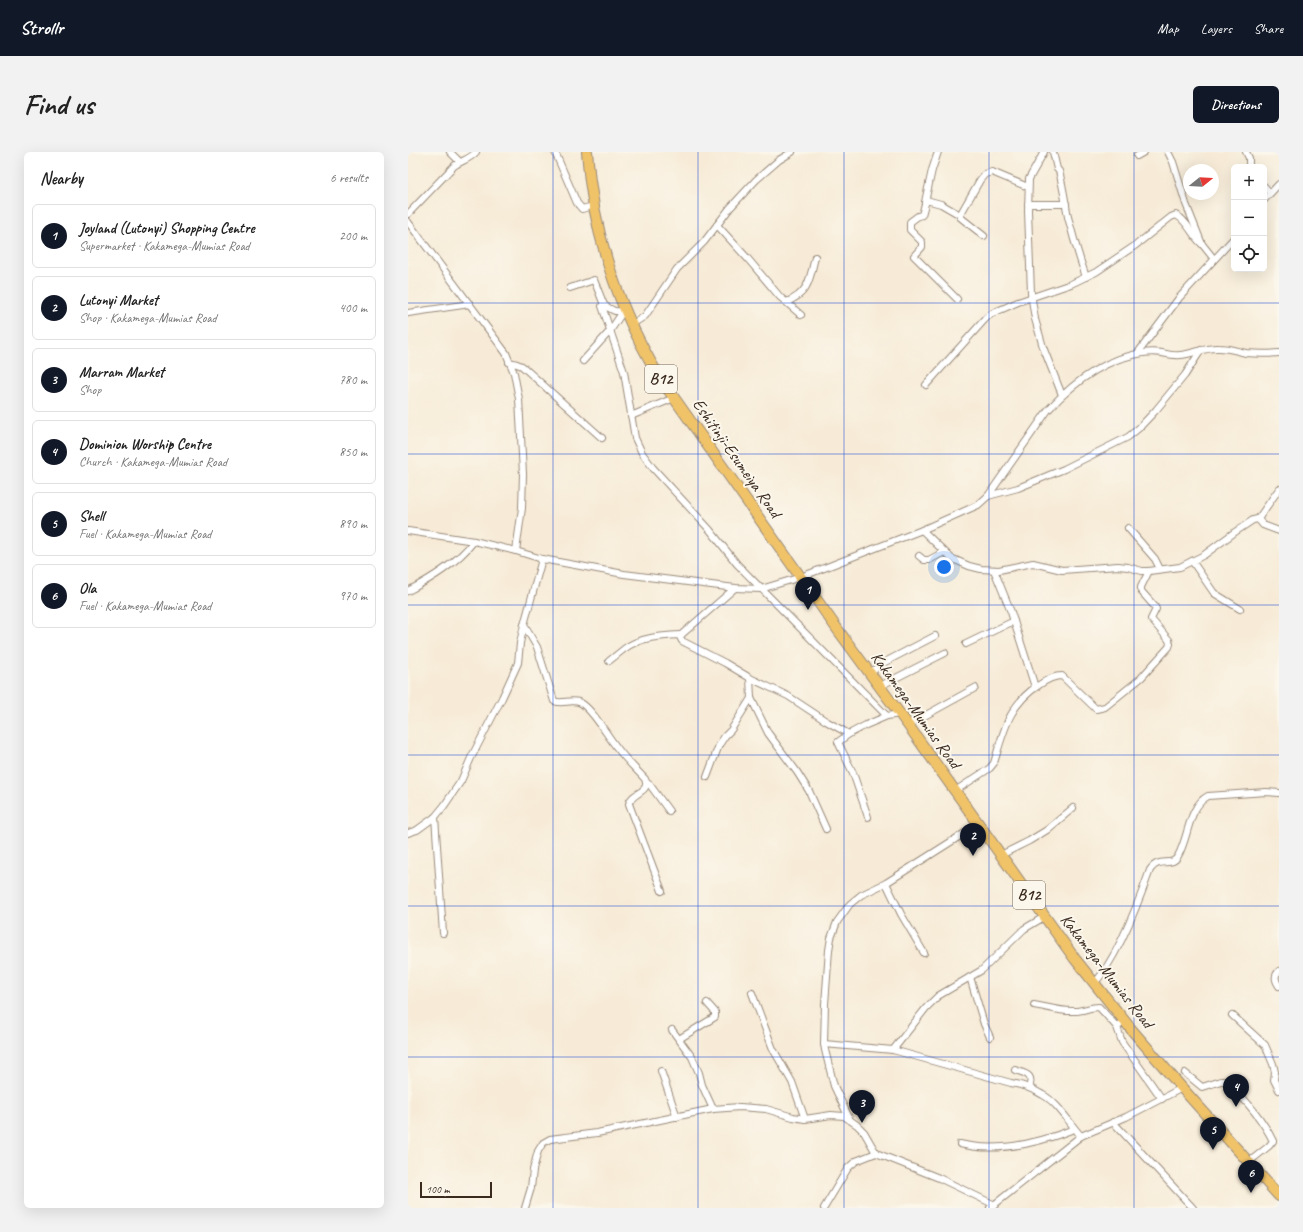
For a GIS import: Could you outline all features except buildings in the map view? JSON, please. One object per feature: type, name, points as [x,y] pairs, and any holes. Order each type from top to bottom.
[{"type":"highway","name":"Eshitinji-Esumeiya Road","points":[[587,152],[593,206],[606,258],[624,310],[646,356],[801,577]]},
{"type":"highway","name":"Kakamega-Mumias Road","points":[[801,577],[1044,917],[1094,984],[1121,1024],[1182,1088],[1279,1196]]},
{"type":"street","points":[[450,152],[460,162]]},
{"type":"street","points":[[408,214],[454,166],[470,158],[476,152]]},
{"type":"street","points":[[555,152],[577,203],[582,209],[593,206]]},
{"type":"street","points":[[631,325],[644,316],[677,269],[704,242],[730,208],[756,180],[779,160],[792,152]]},
{"type":"street","points":[[938,152],[932,170],[922,215],[910,222],[910,230],[922,242],[922,245],[914,256],[956,299]]},
{"type":"street","points":[[1044,152],[1030,175],[1028,187],[1032,297],[1035,319],[1043,347],[1062,395]]},
{"type":"street","points":[[1053,152],[1057,169],[1062,180],[1078,254],[1086,277]]},
{"type":"street","points":[[1137,156],[1144,152]]},
{"type":"street","points":[[1168,152],[1173,162],[1186,204],[1202,244]]},
{"type":"street","points":[[1246,152],[1249,164]]},
{"type":"street","points":[[960,215],[980,180],[986,174],[992,172],[1028,187]]},
{"type":"street","points":[[1267,196],[1279,184]]},
{"type":"street","points":[[1267,190],[1270,193]]},
{"type":"street","points":[[925,202],[926,200],[941,204],[960,215],[960,218],[984,236]]},
{"type":"street","points":[[1028,204],[1066,204]]},
{"type":"street","points":[[926,385],[987,317],[993,313],[1032,297],[1071,284],[1096,272],[1136,245],[1171,216],[1176,216],[1183,220],[1197,240],[1214,259]]},
{"type":"street","points":[[408,222],[506,353],[514,373],[519,399],[523,474],[522,508],[516,551]]},
{"type":"street","points":[[717,225],[780,297],[801,315]]},
{"type":"street","points":[[1137,354],[1179,298],[1231,241]]},
{"type":"street","points":[[786,302],[796,299],[802,292],[809,281],[816,257]]},
{"type":"street","points":[[570,288],[594,280],[604,305],[614,311],[619,312],[624,310]]},
{"type":"street","points":[[408,313],[470,304]]},
{"type":"street","points":[[604,305],[602,308],[624,372],[635,438],[642,452],[653,468],[710,530],[737,564],[887,716]]},
{"type":"street","points":[[583,361],[610,331],[624,310]]},
{"type":"street","points":[[408,531],[474,541],[542,559],[624,574],[735,588],[761,589],[801,577],[922,530],[978,505],[988,496],[1048,410],[1062,395],[1087,376],[1113,361],[1137,354],[1160,352],[1179,355],[1218,348],[1247,353],[1279,353]]},
{"type":"street","points":[[988,496],[1018,488],[1064,469],[1128,437],[1156,410],[1185,375],[1201,350]]},
{"type":"street","points":[[510,362],[517,364],[526,370],[602,438]]},
{"type":"street","points":[[631,416],[674,398]]},
{"type":"street","points":[[922,530],[951,558],[969,566],[994,570],[1033,563],[1062,570],[1118,566],[1149,571],[1180,567],[1204,555],[1240,528],[1258,519],[1276,491],[1279,489]]},
{"type":"street","points":[[1258,519],[1263,525],[1279,531]]},
{"type":"street","points":[[1128,528],[1155,559],[1160,569]]},
{"type":"street","points":[[408,591],[437,574],[465,553],[474,541]]},
{"type":"street","points":[[919,556],[924,560],[929,560],[944,552]]},
{"type":"street","points":[[408,833],[417,830],[435,817],[461,781],[471,758],[502,698],[518,662],[524,624],[542,559]]},
{"type":"street","points":[[1192,561],[1214,593],[1240,609]]},
{"type":"street","points":[[994,570],[1014,621],[1035,687]]},
{"type":"street","points":[[955,791],[990,768],[994,763],[1008,719],[1019,701],[1035,687],[1050,678],[1062,676],[1091,705],[1096,709],[1099,709],[1105,707],[1141,678],[1170,644],[1169,640],[1152,621],[1152,617],[1156,609],[1154,604],[1141,591],[1141,587],[1149,571]]},
{"type":"street","points":[[609,661],[625,648],[637,642],[651,638],[681,635],[735,588]]},
{"type":"street","points":[[966,644],[1014,621]]},
{"type":"street","points":[[524,624],[537,647],[554,701],[559,703],[577,701],[586,708],[618,749],[650,785],[669,812]]},
{"type":"street","points":[[681,635],[680,637],[684,643],[726,663],[750,678],[788,696],[849,734]]},
{"type":"street","points":[[870,673],[885,662],[935,636]]},
{"type":"street","points":[[880,686],[945,653]]},
{"type":"street","points":[[750,678],[751,698],[768,733],[809,791],[826,829]]},
{"type":"street","points":[[908,725],[976,688]]},
{"type":"street","points":[[707,777],[719,745],[731,730],[751,698]]},
{"type":"street","points":[[868,817],[853,773],[838,742],[866,725],[887,716],[900,714]]},
{"type":"street","points":[[647,783],[645,790],[632,797],[629,804],[662,891]]},
{"type":"street","points":[[1094,984],[1112,958],[1120,943],[1150,870],[1158,863],[1173,861],[1178,857],[1194,812],[1201,800],[1208,796],[1266,792],[1279,793]]},
{"type":"street","points":[[1001,855],[1047,830],[1073,808]]},
{"type":"street","points":[[435,817],[443,933]]},
{"type":"street","points":[[850,1120],[834,1086],[824,1044],[829,950],[831,938],[837,922],[850,904],[861,895],[886,883],[979,824]]},
{"type":"street","points":[[886,883],[901,914],[924,953]]},
{"type":"street","points":[[893,1050],[926,1008],[938,996],[988,965],[1024,929],[1044,917]]},
{"type":"street","points":[[1279,971],[1276,974],[1275,979],[1279,986]]},
{"type":"street","points":[[970,977],[990,1037]]},
{"type":"street","points":[[752,992],[773,1049],[792,1082],[805,1118]]},
{"type":"street","points":[[679,1039],[714,1018],[716,1015],[715,1012],[707,1003]]},
{"type":"street","points":[[1034,1005],[1074,1012],[1084,1011],[1091,1007],[1099,1007],[1108,1017],[1121,1024],[1122,1042],[1162,1099]]},
{"type":"street","points":[[1232,1015],[1265,1045],[1277,1071],[1274,1080],[1279,1090]]},
{"type":"street","points":[[672,1030],[692,1056],[702,1085],[713,1109]]},
{"type":"street","points":[[824,1044],[893,1050],[1029,1088],[1045,1095],[1060,1110],[1081,1136]]},
{"type":"street","points":[[1015,1070],[1030,1078],[1032,1081],[1029,1088]]},
{"type":"street","points":[[661,1071],[677,1116]]},
{"type":"street","points":[[1185,1073],[1202,1087],[1221,1081],[1226,1081],[1244,1098],[1264,1124],[1273,1140]]},
{"type":"street","points":[[525,1208],[531,1188],[533,1170],[538,1151],[544,1143],[556,1137],[598,1133],[713,1109],[753,1108],[766,1109],[794,1118],[837,1115],[850,1120],[864,1132],[876,1153],[939,1178],[992,1206],[1081,1136],[1126,1117],[1182,1088]]},
{"type":"street","points":[[1113,1122],[1193,1208]]},
{"type":"street","points":[[960,1144],[969,1146],[1002,1147],[1056,1136],[1074,1129]]},
{"type":"street","points":[[1249,1162],[1279,1136]]},
{"type":"street","points":[[824,1208],[848,1168],[856,1161],[876,1153]]},
{"type":"place","name":"Joyland (Lutonyi) Shopping Centre","points":[[808,610]]},
{"type":"place","name":"Lutonyi Market","points":[[973,856]]},
{"type":"place","name":"Dominion Worship Centre","points":[[1236,1107]]},
{"type":"place","name":"Marram Market","points":[[862,1123]]},
{"type":"place","name":"Shell","points":[[1213,1150]]},
{"type":"place","name":"Ola","points":[[1251,1193]]}]
